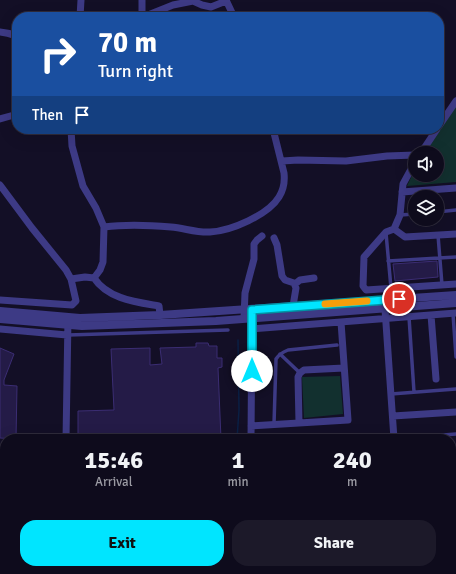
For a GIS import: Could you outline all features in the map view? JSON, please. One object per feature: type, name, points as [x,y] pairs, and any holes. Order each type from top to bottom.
[{"type":"street","points":[[80,12],[81,0]]},
{"type":"street","points":[[142,0],[142,12]]},
{"type":"street","points":[[155,12],[173,5],[193,1],[211,7],[226,0],[232,12]]},
{"type":"street","points":[[0,32],[12,34]]},
{"type":"street","points":[[444,119],[456,101]]},
{"type":"street","points":[[0,119],[12,116]]},
{"type":"street","points":[[71,134],[72,146],[83,186],[96,208],[104,228],[103,262],[100,270],[94,278]]},
{"type":"street","points":[[104,228],[118,225],[172,227],[208,232],[221,231],[252,218],[268,208],[278,198],[283,189],[285,180],[282,161],[274,134]]},
{"type":"street","points":[[426,146],[434,134]]},
{"type":"street","points":[[282,161],[346,161],[408,155]]},
{"type":"street","points":[[408,174],[405,179],[402,192],[400,215],[394,229],[386,232],[364,257],[363,286],[366,290],[456,284]]},
{"type":"street","points":[[0,185],[66,270],[71,279],[76,301],[72,305],[0,300]]},
{"type":"street","points":[[402,192],[456,188]]},
{"type":"street","points":[[394,229],[405,237],[456,234]]},
{"type":"street","points":[[251,434],[252,328],[248,314],[246,287],[254,259],[254,244],[256,240],[262,236]]},
{"type":"street","points":[[274,238],[277,245],[283,278],[295,284]]},
{"type":"street","points":[[71,279],[85,277],[94,278],[102,288],[112,295],[159,306],[160,315]]},
{"type":"street","points":[[295,284],[300,280],[314,278]]},
{"type":"street","points":[[293,306],[296,288],[295,284]]},
{"type":"street","points":[[0,311],[68,321],[82,326],[248,314],[293,306],[456,295]]},
{"type":"street","points":[[0,319],[68,321],[80,318],[385,309],[456,303]]},
{"type":"street","points":[[385,309],[394,434]]},
{"type":"street","points":[[252,328],[454,314]]},
{"type":"street","points":[[431,315],[436,379]]},
{"type":"street","points":[[66,434],[68,321]]},
{"type":"street","points":[[251,426],[348,420],[341,322]]},
{"type":"street","points":[[0,329],[67,335]]},
{"type":"street","points":[[299,423],[298,377],[300,373],[304,370],[344,368]]},
{"type":"street","points":[[393,416],[456,412]]},
{"type":"lane","points":[[444,211],[456,210]]},
{"type":"lane","points":[[400,215],[408,214]]},
{"type":"lane","points":[[386,232],[391,288]]},
{"type":"lane","points":[[438,235],[442,285]]},
{"type":"lane","points":[[388,261],[456,257]]},
{"type":"lane","points":[[454,314],[456,357]]},
{"type":"lane","points":[[409,317],[414,392]]},
{"type":"lane","points":[[67,335],[228,330]]},
{"type":"lane","points":[[274,425],[276,359],[280,354],[288,350],[337,345]]},
{"type":"lane","points":[[280,354],[300,373]]},
{"type":"lane","points":[[391,394],[456,389]]},
{"type":"green space","points":[[456,105],[456,182],[407,186],[409,182],[444,182],[444,146],[429,146],[437,134],[444,134],[444,123]]},
{"type":"green space","points":[[340,376],[343,414],[304,418],[302,377]]},
{"type":"building","points":[[437,261],[438,277],[395,281],[393,264]]},
{"type":"building","points":[[196,343],[208,343],[209,346],[217,346],[217,358],[222,358],[222,367],[218,368],[221,434],[78,434],[78,411],[114,410],[111,349],[150,348],[150,365],[162,364],[160,348],[196,347]]},
{"type":"building","points":[[0,348],[14,354],[4,380],[4,385],[17,386],[16,434],[0,434]]},
{"type":"waterway","points":[[237,434],[239,410],[238,340]]},
{"type":"slow traffic","points":[[325,304],[367,301]]},
{"type":"route","points":[[252,371],[252,310],[399,299]]}]
